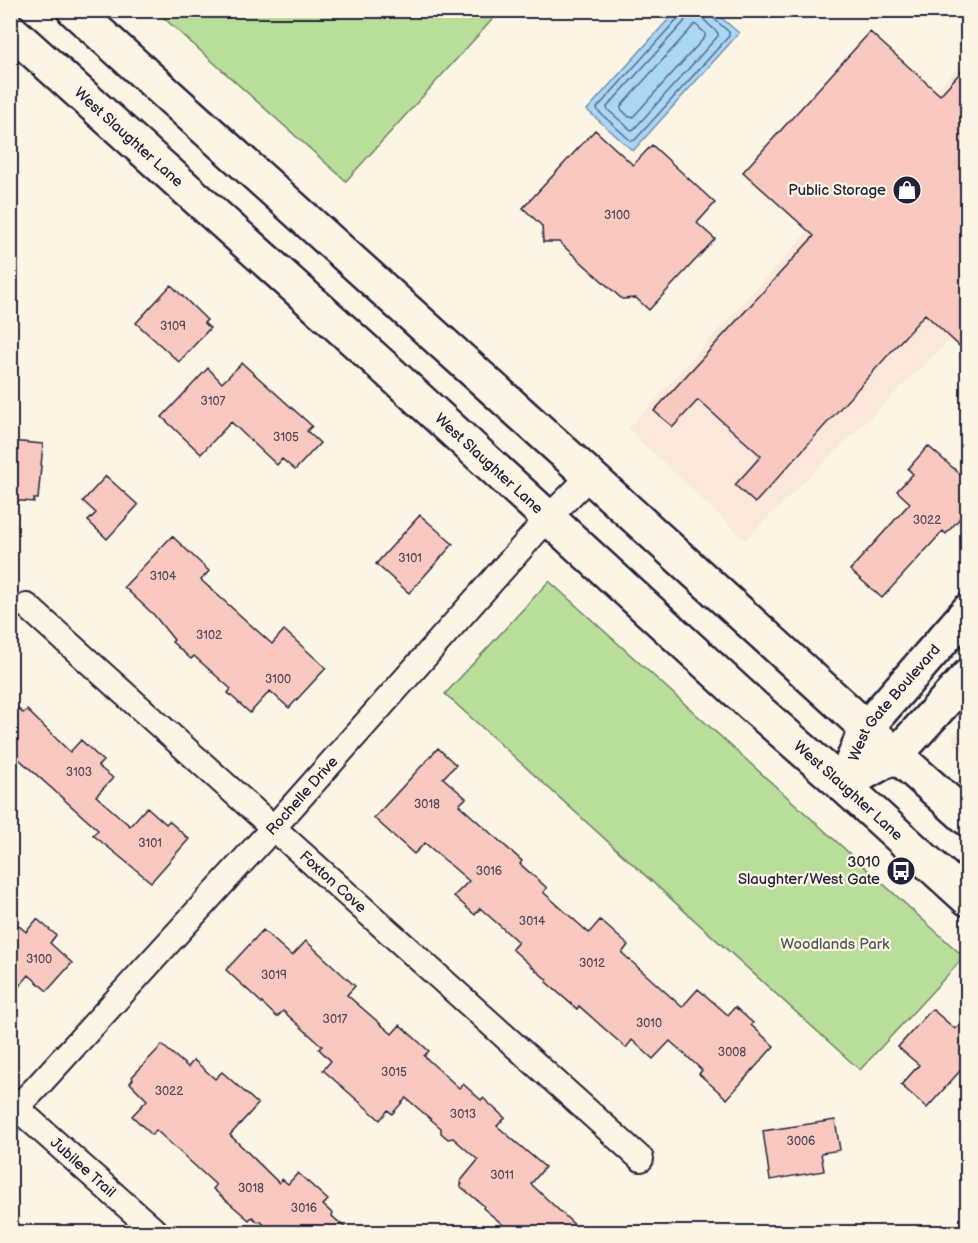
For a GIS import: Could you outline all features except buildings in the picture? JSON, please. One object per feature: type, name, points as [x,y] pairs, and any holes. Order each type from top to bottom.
[{"type":"main road","points":[[74,10],[968,819]]},
{"type":"main road","name":"West Slaughter Lane","points":[[10,30],[968,899]]},
{"type":"main road","name":"West Gate Boulevard","points":[[843,785],[866,728],[968,611]]},
{"type":"main road","name":"West Gate Boulevard","points":[[843,785],[896,755],[968,676]]},
{"type":"street","name":"Rochelle Drive","points":[[13,1108],[35,1089],[274,827],[516,557],[548,518],[590,476]]},
{"type":"street","name":"Foxton Cove","points":[[27,606],[642,1159]]},
{"type":"street","name":"Jubilee Trail","points":[[13,1108],[156,1233]]},
{"type":"shaded area","name":"Public Storage","points":[[967,57],[967,323],[745,540],[628,429]]},
{"type":"shaded area","points":[[967,721],[967,756],[953,743],[953,737]]},
{"type":"green space","points":[[156,11],[500,11],[346,181]]},
{"type":"green space","name":"Woodlands Park","points":[[549,581],[964,957],[860,1070],[445,694]]},
{"type":"water","points":[[676,11],[713,11],[739,33],[633,151],[587,110]]},
{"type":"place","name":"Public Storage","points":[[907,190]]},
{"type":"place","name":"3010 Slaughter/West Gate","points":[[901,871]]}]
